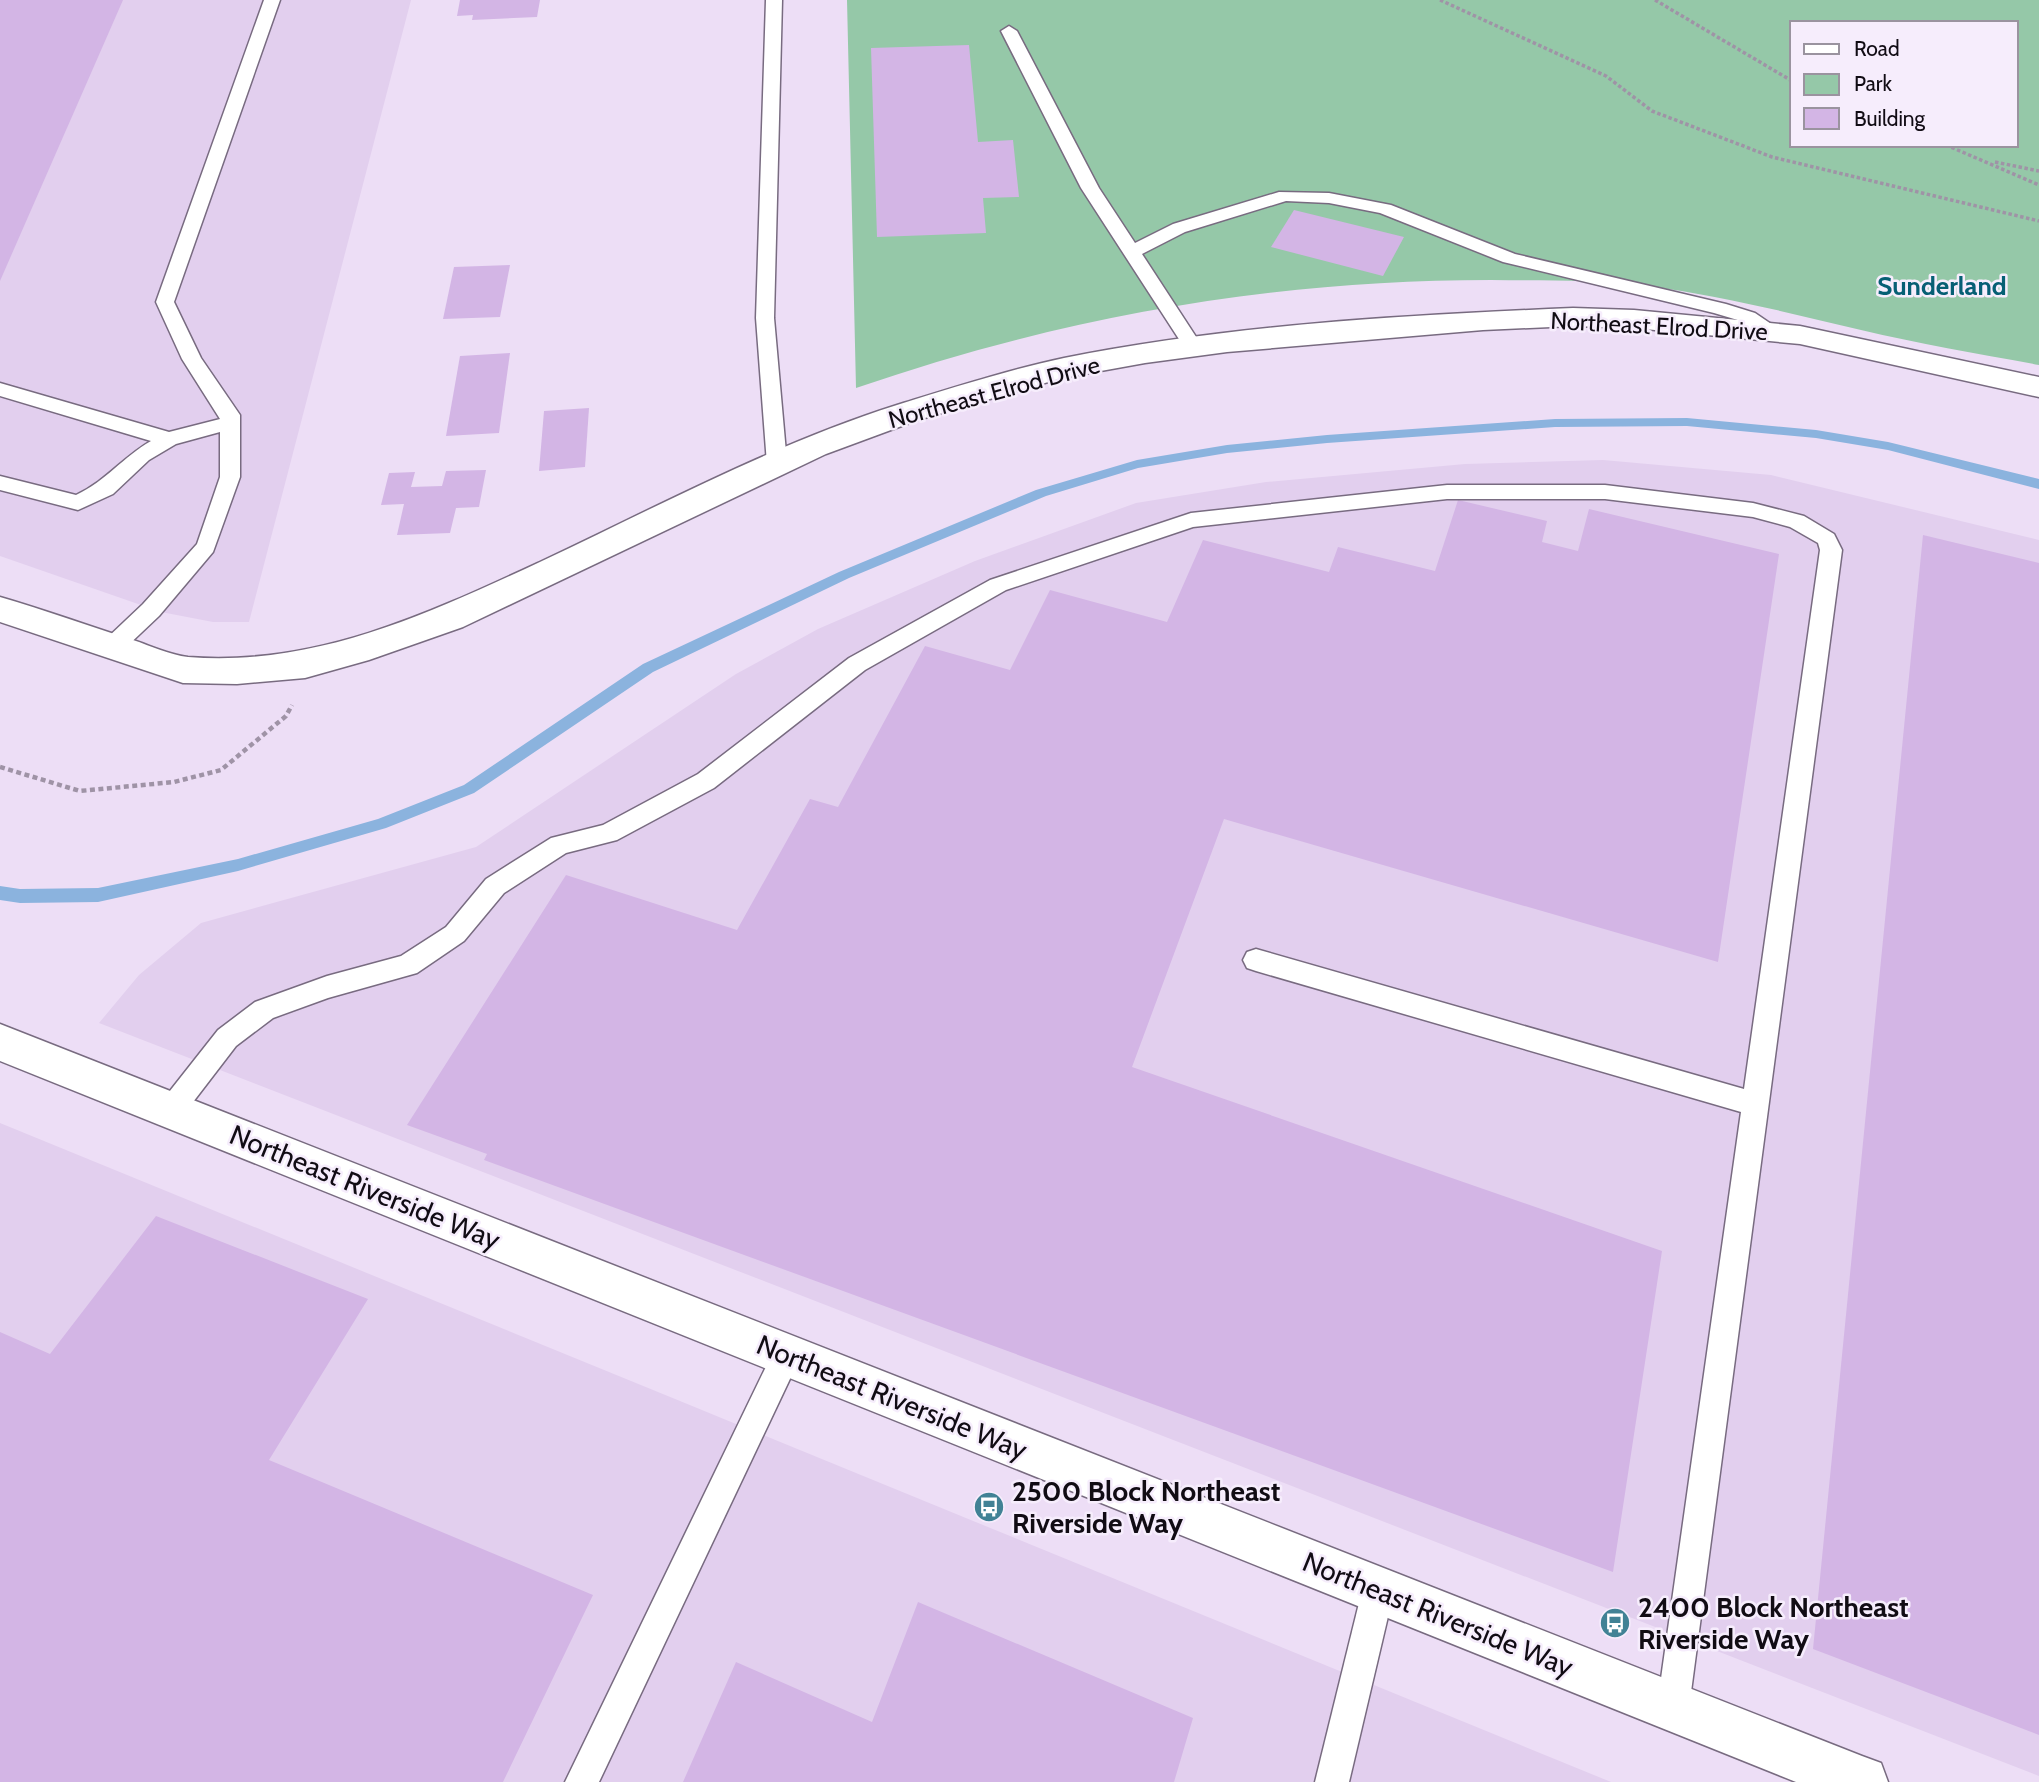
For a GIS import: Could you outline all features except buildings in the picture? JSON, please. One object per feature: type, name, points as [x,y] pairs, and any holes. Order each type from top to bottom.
[{"type":"street","name":"Northeast Elrod Drive","points":[[0,609],[183,670],[237,671],[304,665],[358,651],[451,618],[816,446],[907,413],[1060,369],[1193,346],[1335,331],[1573,317],[1634,319],[1774,332],[2039,387]]},
{"type":"street","name":"Northeast Riverside Way","points":[[0,1042],[1862,1782]]},
{"type":"lane","points":[[114,645],[151,610],[206,547],[230,477],[230,415],[192,359],[165,302],[272,0]]},
{"type":"lane","points":[[774,0],[765,318],[777,464]]},
{"type":"lane","points":[[1009,31],[1090,188],[1193,346]]},
{"type":"lane","points":[[1132,252],[1179,228],[1286,196],[1329,198],[1385,209],[1509,258],[1719,308],[1748,317],[1774,332]]},
{"type":"lane","points":[[0,389],[169,439]]},
{"type":"lane","points":[[0,483],[78,503],[106,489],[142,455],[169,439],[230,423]]},
{"type":"lane","points":[[171,1110],[227,1038],[264,1010],[327,987],[408,965],[455,934],[495,886],[559,845],[609,833],[706,781],[857,664],[998,585],[1191,520],[1447,492],[1605,492],[1753,510],[1797,521],[1827,539],[1831,550],[1674,1707]]},
{"type":"lane","points":[[1256,960],[1755,1104]]},
{"type":"lane","points":[[582,1782],[786,1354]]},
{"type":"lane","points":[[1332,1782],[1378,1591]]},
{"type":"path","points":[[1440,0],[1606,76],[1652,111],[1736,144],[1772,157],[2039,222]]},
{"type":"path","points":[[1655,0],[1790,80]]},
{"type":"path","points":[[1951,147],[2039,184]]},
{"type":"path","points":[[1984,160],[2039,171]]},
{"type":"path","points":[[0,767],[80,791],[174,782],[221,770],[286,716],[299,694],[304,665]]},
{"type":"shaded area","points":[[0,0],[411,0],[249,622],[213,622],[161,612],[0,556]]},
{"type":"shaded area","points":[[1603,460],[1771,475],[2039,540],[2039,1776],[99,1023],[139,975],[201,923],[476,847],[736,674],[818,629],[975,561],[1136,503],[1266,482],[1465,464]]},
{"type":"shaded area","points":[[0,1123],[680,1401],[1611,1782],[0,1782]]},
{"type":"green space","points":[[847,0],[2039,0],[2039,365],[1905,340],[1755,305],[1675,290],[1609,282],[1491,280],[1329,287],[1248,295],[1090,323],[933,363],[856,388]]},
{"type":"waterway","points":[[0,893],[20,896],[98,895],[238,865],[381,824],[469,789],[648,668],[844,575],[1041,493],[1137,464],[1227,449],[1327,439],[1555,423],[1687,422],[1816,434],[1888,446],[2039,484]]},
{"type":"place","name":"2500 Block Northeast Riverside Way","points":[[989,1507]]},
{"type":"place","name":"2400 Block Northeast Riverside Way","points":[[1615,1623]]},
{"type":"district","name":"Sunderland","points":[[1942,286]]}]
